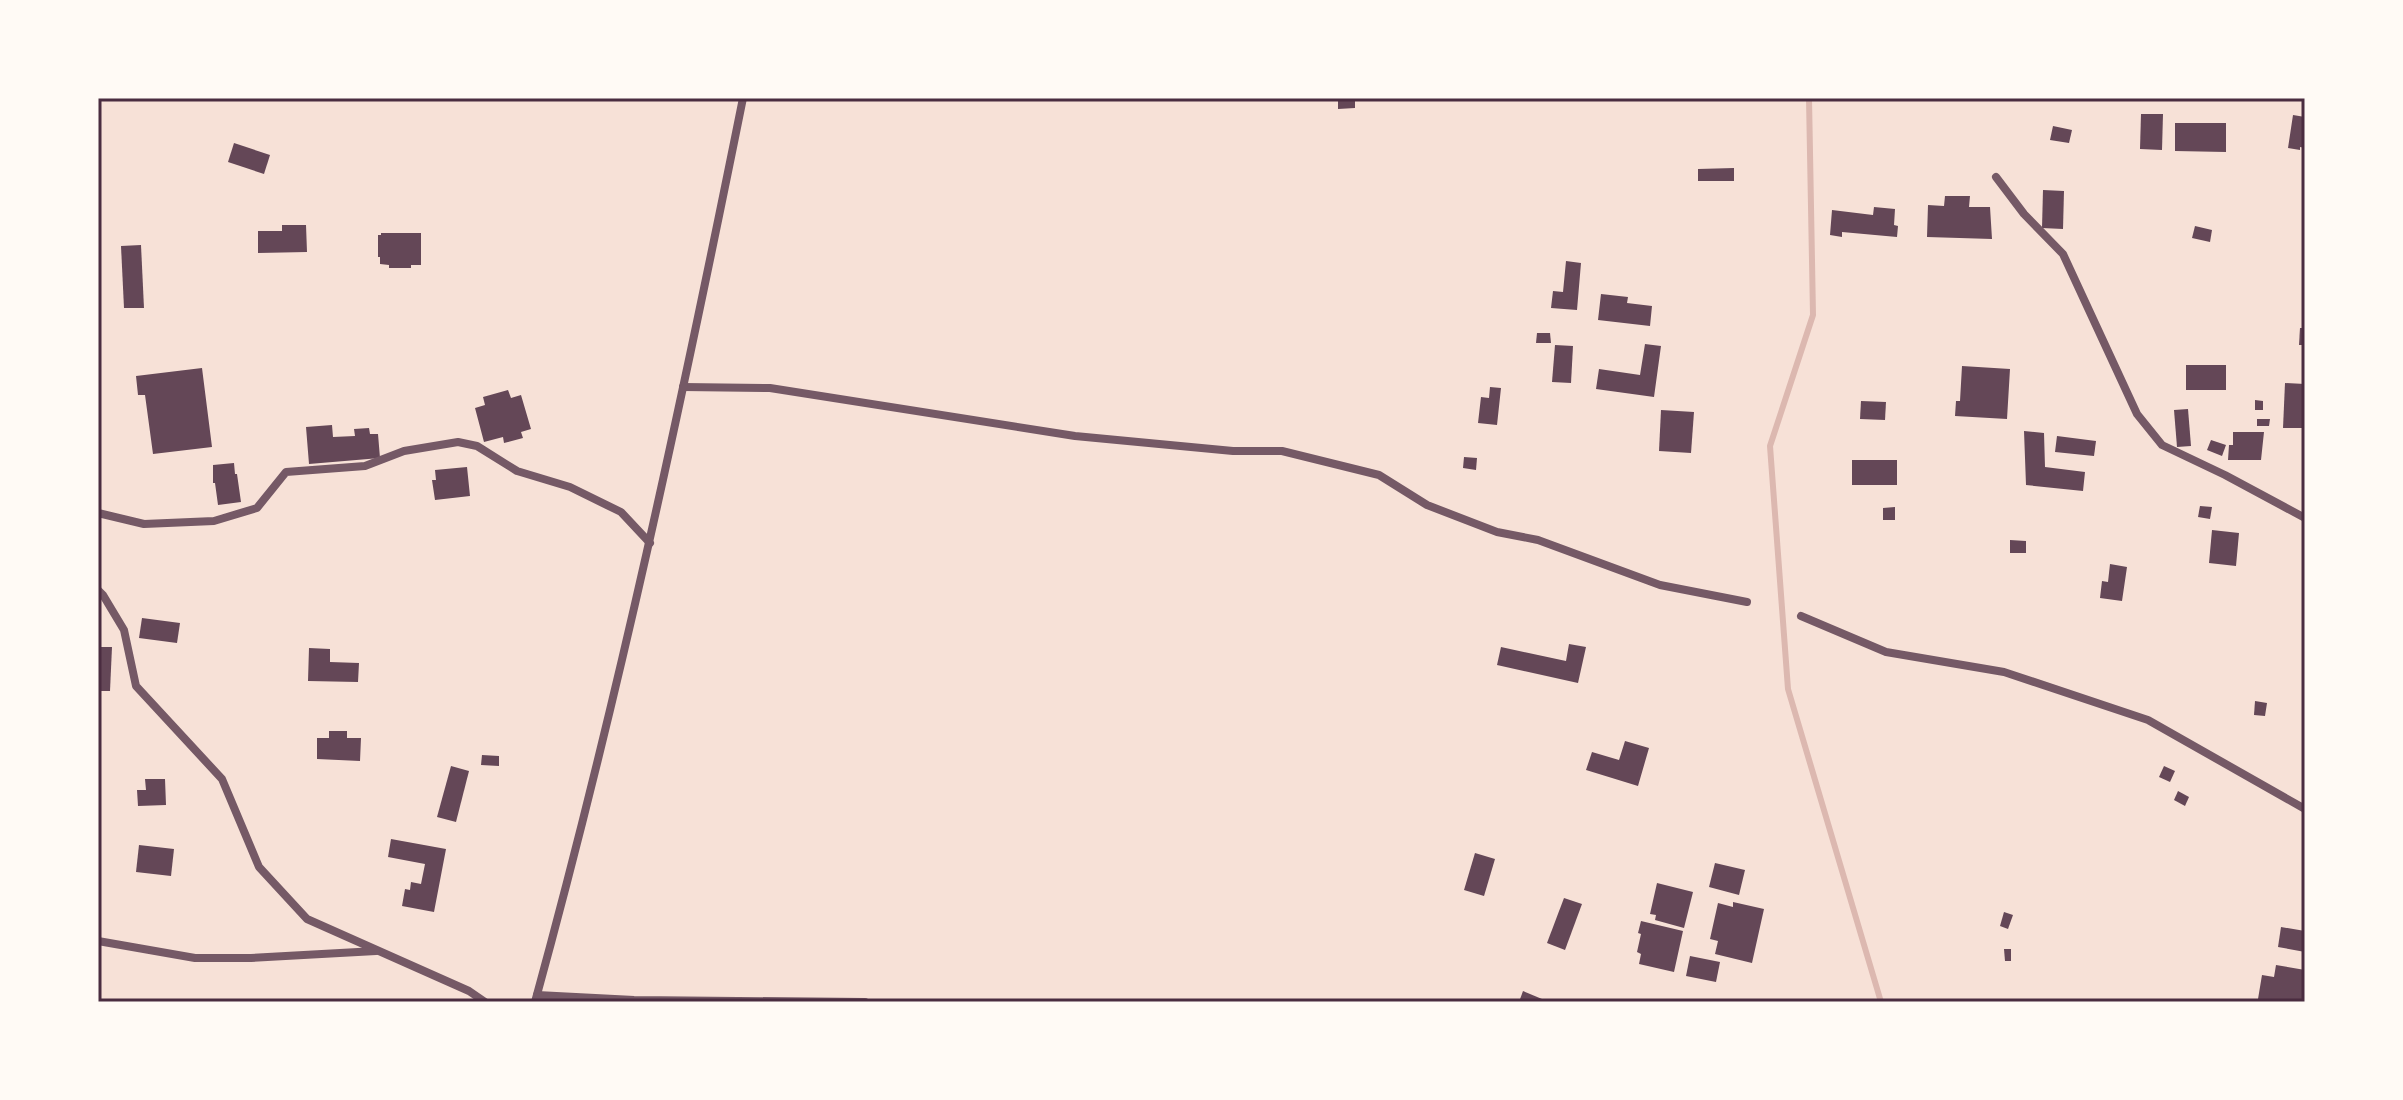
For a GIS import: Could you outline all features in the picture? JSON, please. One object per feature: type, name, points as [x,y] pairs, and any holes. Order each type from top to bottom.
[{"type":"street","points":[[743,98],[650,543],[608,721],[536,998],[865,1002]]},
{"type":"street","points":[[1996,177],[2024,214],[2063,254],[2137,414],[2162,445],[2305,518]]},
{"type":"street","points":[[683,387],[770,388],[1075,436],[1233,451],[1282,451],[1379,475],[1427,505],[1497,532],[1538,540],[1660,585],[1747,602]]},
{"type":"street","points":[[98,513],[144,524],[214,521],[257,508],[286,472],[365,466],[404,451],[458,442],[477,446],[517,471],[570,487],[621,512],[650,543]]},
{"type":"street","points":[[98,590],[124,630],[136,686],[222,779],[259,867],[307,919],[469,991],[485,1002]]},
{"type":"street","points":[[1801,616],[1886,652],[2004,672],[2148,720],[2305,809]]},
{"type":"street","points":[[98,941],[195,958],[378,951]]},
{"type":"building","points":[[1338,98],[1355,98],[1355,108],[1338,109]]},
{"type":"building","points":[[2141,114],[2163,114],[2162,150],[2140,149]]},
{"type":"building","points":[[2293,115],[2305,117],[2305,148],[2300,147],[2300,150],[2288,148]]},
{"type":"building","points":[[2175,123],[2226,123],[2226,152],[2175,151]]},
{"type":"building","points":[[2053,126],[2072,130],[2069,143],[2050,140]]},
{"type":"building","points":[[234,143],[270,155],[264,174],[228,162]]},
{"type":"building","points":[[1734,168],[1734,181],[1698,181],[1698,169]]},
{"type":"building","points":[[2043,190],[2064,191],[2063,229],[2042,228]]},
{"type":"building","points":[[1945,196],[1970,196],[1969,207],[1990,207],[1992,239],[1927,237],[1928,205],[1944,206]]},
{"type":"building","points":[[1874,207],[1895,209],[1897,237],[1842,232],[1842,237],[1830,235],[1832,210],[1873,215]]},
{"type":"building","points":[[282,225],[306,225],[307,252],[258,253],[258,231],[282,231]]},
{"type":"building","points":[[2195,226],[2212,230],[2210,242],[2192,238]]},
{"type":"building","points":[[421,233],[421,265],[389,268],[389,265],[380,264],[378,235]]},
{"type":"building","points":[[141,245],[144,308],[124,308],[121,246]]},
{"type":"building","points":[[1566,261],[1581,263],[1577,310],[1551,308],[1553,291],[1563,292]]},
{"type":"building","points":[[1601,294],[1628,297],[1627,303],[1652,306],[1650,326],[1598,320]]},
{"type":"building","points":[[2300,328],[2305,328],[2305,345],[2299,345]]},
{"type":"building","points":[[1537,333],[1550,333],[1551,343],[1536,343]]},
{"type":"building","points":[[1645,344],[1661,346],[1654,397],[1596,389],[1599,369],[1640,375]]},
{"type":"building","points":[[1555,345],[1573,346],[1571,383],[1552,382]]},
{"type":"building","points":[[2186,365],[2226,365],[2226,390],[2186,390]]},
{"type":"building","points":[[1962,366],[2010,369],[2007,419],[1955,416],[1956,401],[1960,401]]},
{"type":"building","points":[[202,368],[212,447],[153,454],[145,395],[138,395],[136,376]]},
{"type":"building","points":[[2285,383],[2305,384],[2305,428],[2283,428]]},
{"type":"building","points":[[1490,387],[1501,388],[1497,425],[1478,423],[1481,397],[1489,398]]},
{"type":"building","points":[[508,390],[511,398],[521,395],[531,429],[521,432],[523,438],[504,443],[503,437],[484,442],[475,408],[485,405],[483,397]]},
{"type":"building","points":[[2255,400],[2263,401],[2263,410],[2255,410]]},
{"type":"building","points":[[1861,401],[1886,402],[1885,420],[1860,419]]},
{"type":"building","points":[[2188,409],[2191,446],[2177,447],[2174,410]]},
{"type":"building","points":[[1661,410],[1694,412],[1691,453],[1659,451]]},
{"type":"building","points":[[2257,419],[2270,419],[2269,426],[2257,426]]},
{"type":"building","points":[[332,425],[333,437],[355,436],[354,429],[369,428],[370,434],[378,434],[380,458],[309,464],[306,427]]},
{"type":"building","points":[[2024,431],[2044,433],[2045,467],[2085,472],[2083,491],[2026,485]]},
{"type":"building","points":[[2233,432],[2264,432],[2261,460],[2228,460]]},
{"type":"building","points":[[2057,436],[2096,441],[2094,456],[2055,452]]},
{"type":"building","points":[[2211,440],[2226,445],[2222,456],[2207,450]]},
{"type":"building","points":[[1464,457],[1477,458],[1476,470],[1463,468]]},
{"type":"building","points":[[1852,460],[1897,460],[1897,485],[1852,485]]},
{"type":"building","points":[[234,463],[241,502],[218,505],[213,465]]},
{"type":"building","points":[[467,467],[470,496],[435,500],[432,480],[436,480],[435,470]]},
{"type":"building","points":[[2200,506],[2212,507],[2210,519],[2198,517]]},
{"type":"building","points":[[1895,507],[1895,520],[1883,520],[1883,508]]},
{"type":"building","points":[[2212,530],[2239,533],[2236,566],[2209,563]]},
{"type":"building","points":[[2010,540],[2026,541],[2026,553],[2010,553]]},
{"type":"building","points":[[2110,564],[2127,567],[2122,601],[2100,598],[2102,581],[2108,582]]},
{"type":"building","points":[[142,618],[180,623],[177,643],[139,638]]},
{"type":"building","points":[[1569,644],[1586,647],[1578,683],[1497,665],[1501,647],[1566,661]]},
{"type":"building","points":[[98,647],[112,647],[110,691],[98,691]]},
{"type":"building","points":[[309,648],[330,649],[330,662],[359,663],[358,682],[308,681]]},
{"type":"building","points":[[2255,701],[2267,703],[2265,716],[2254,715]]},
{"type":"building","points":[[329,731],[347,731],[347,738],[361,738],[360,761],[317,759],[317,738],[329,738]]},
{"type":"building","points":[[1625,741],[1649,748],[1638,786],[1586,770],[1592,752],[1619,760]]},
{"type":"building","points":[[482,755],[499,756],[499,766],[481,765]]},
{"type":"building","points":[[451,766],[469,771],[456,822],[437,817]]},
{"type":"building","points":[[2164,766],[2175,771],[2170,782],[2159,777]]},
{"type":"building","points":[[145,779],[165,779],[166,805],[138,806],[137,790],[146,790]]},
{"type":"building","points":[[2178,791],[2189,797],[2185,806],[2174,800]]},
{"type":"building","points":[[391,839],[446,849],[434,912],[402,906],[405,889],[410,890],[411,882],[421,884],[425,864],[388,857]]},
{"type":"building","points":[[139,845],[174,849],[171,876],[136,872]]},
{"type":"building","points":[[1475,853],[1495,859],[1484,896],[1464,890]]},
{"type":"building","points":[[1715,863],[1745,870],[1739,895],[1709,887]]},
{"type":"building","points":[[1657,883],[1693,892],[1684,928],[1655,920],[1656,915],[1650,914]]},
{"type":"building","points":[[1564,898],[1582,904],[1565,950],[1547,943]]},
{"type":"building","points":[[1733,902],[1764,909],[1752,963],[1715,954],[1718,941],[1710,939],[1718,903],[1733,907]]},
{"type":"building","points":[[2004,912],[2013,915],[2008,929],[2000,926]]},
{"type":"building","points":[[1641,921],[1683,931],[1674,972],[1639,964],[1641,954],[1637,952]]},
{"type":"building","points":[[2281,927],[2305,931],[2305,952],[2278,947]]},
{"type":"building","points":[[2004,949],[2011,949],[2011,961],[2005,961]]},
{"type":"building","points":[[1690,956],[1720,962],[1716,982],[1686,976]]},
{"type":"building","points":[[2276,965],[2305,970],[2305,1002],[2258,999],[2262,975],[2274,977]]},
{"type":"building","points":[[1523,991],[1542,999],[1541,1002],[1519,1002]]},
{"type":"waterway","points":[[1809,98],[1813,315],[1770,446],[1788,689],[1881,1002]]}]
